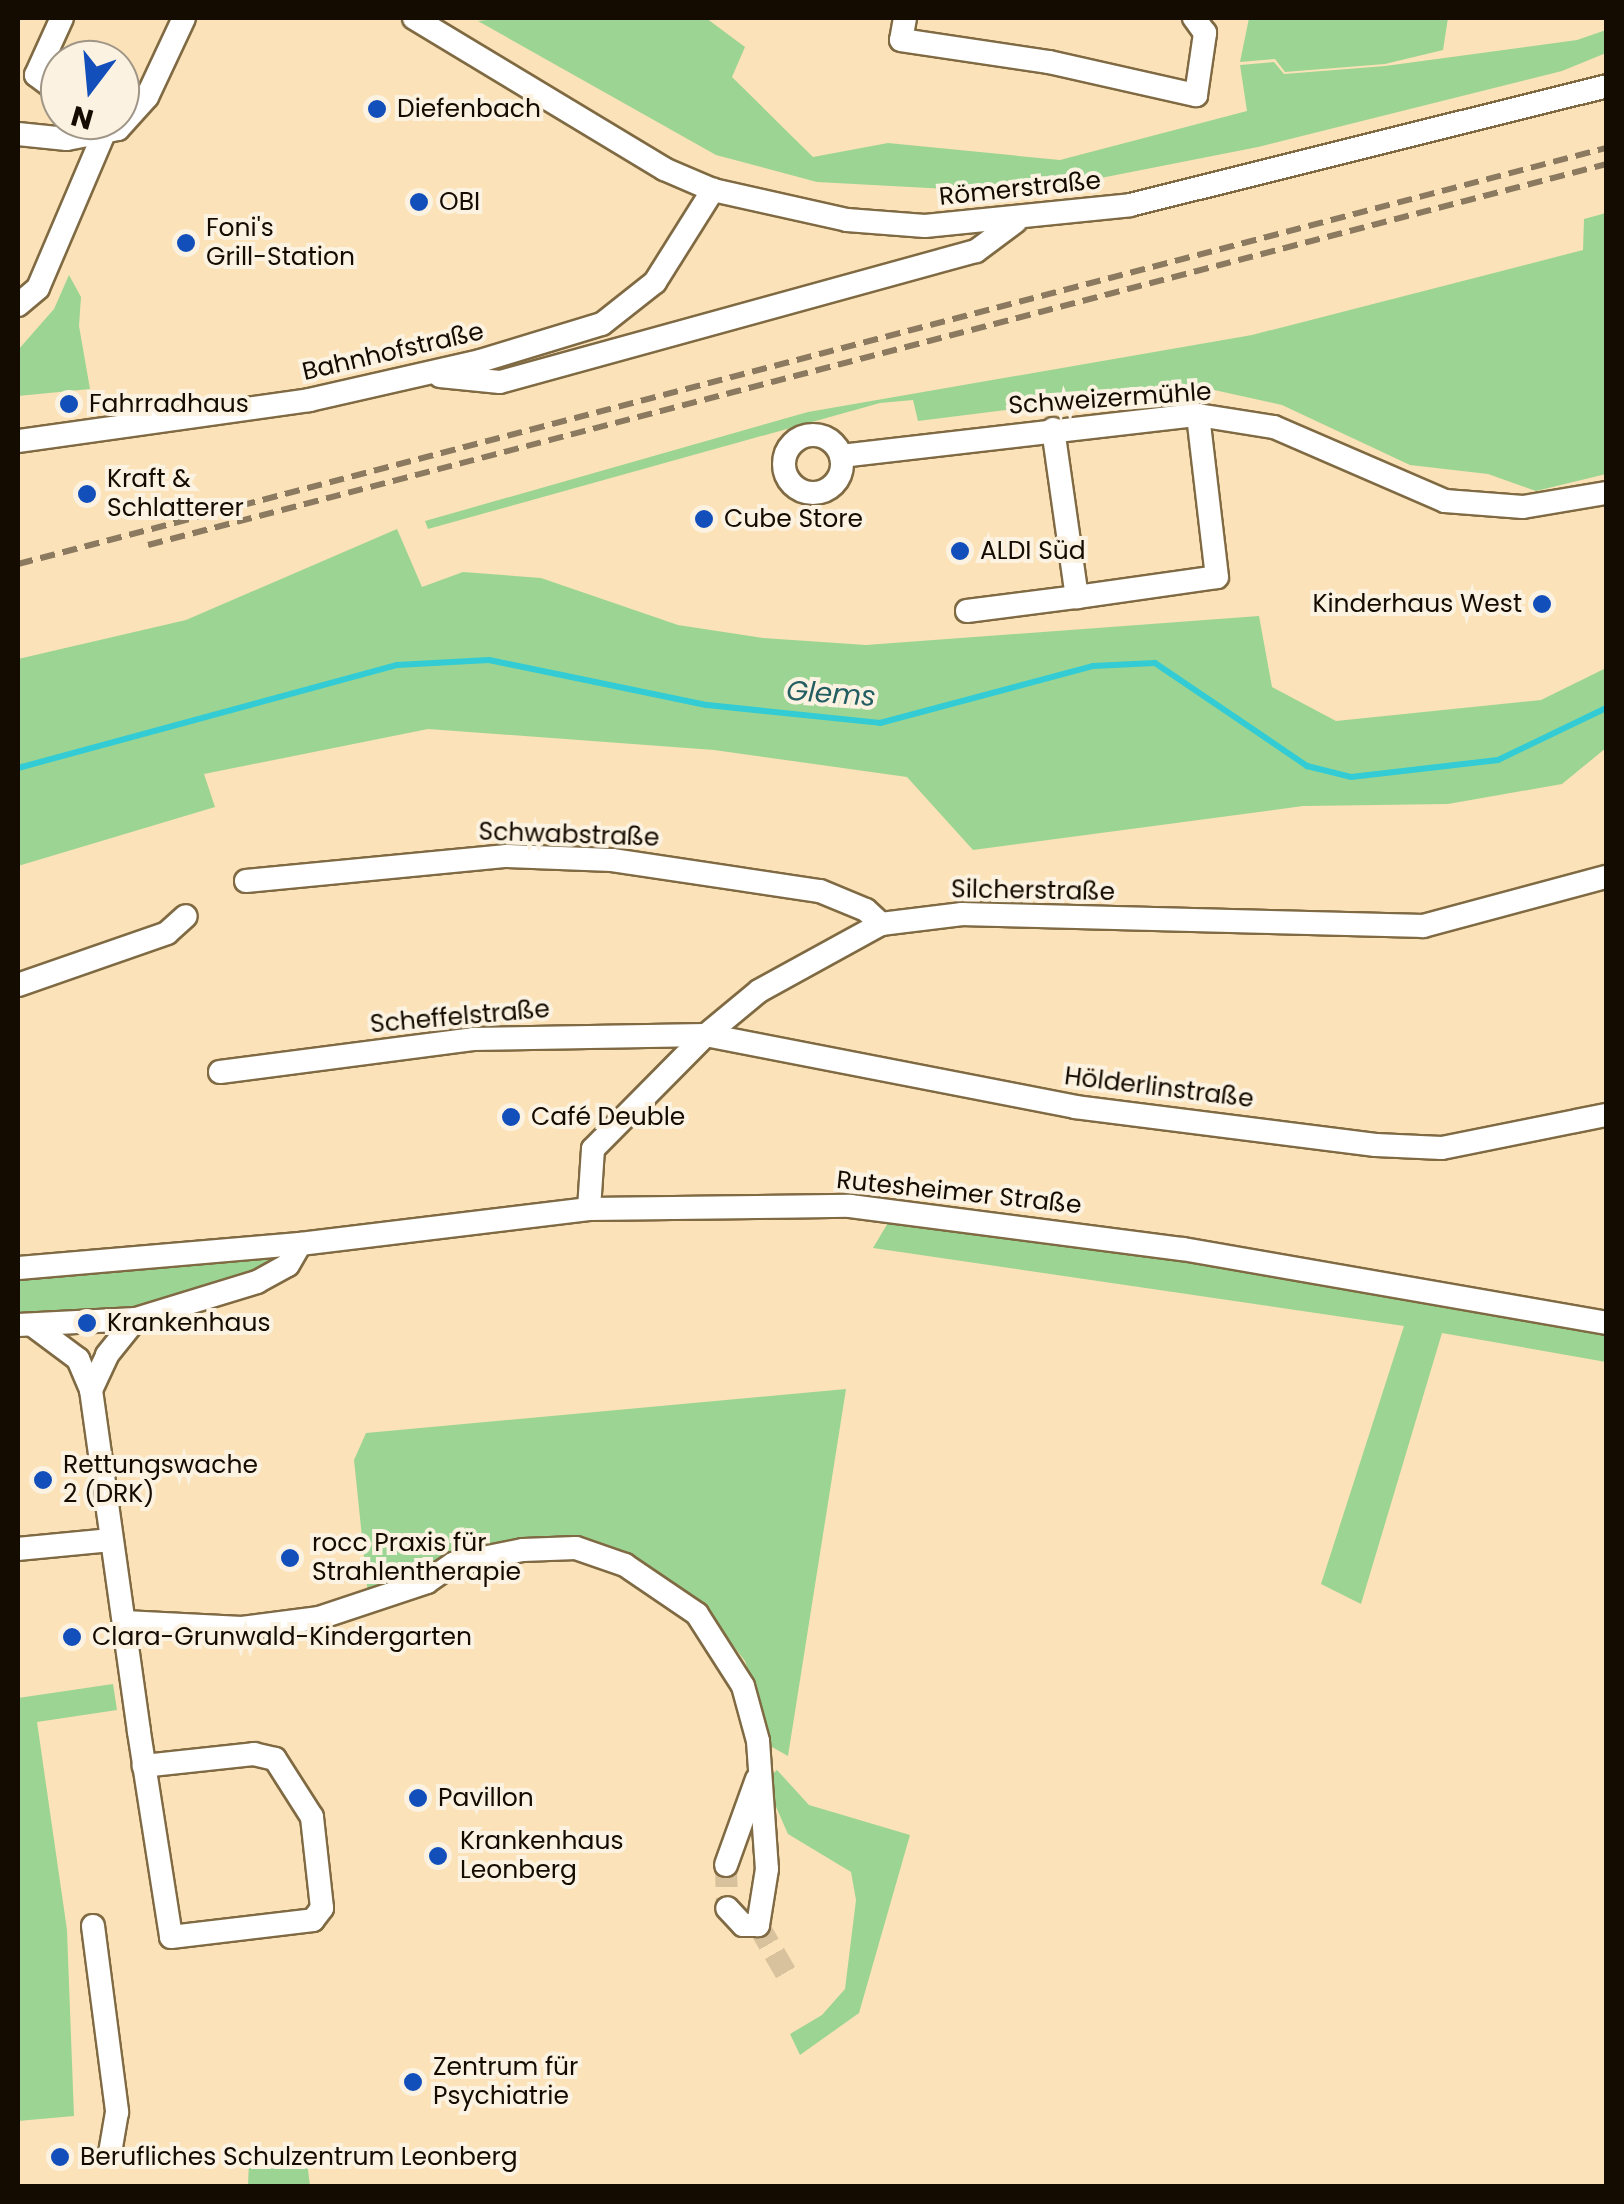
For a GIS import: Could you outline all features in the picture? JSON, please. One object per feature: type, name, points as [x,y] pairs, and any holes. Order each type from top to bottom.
[{"type":"street","points":[[140,105],[184,18]]},
{"type":"street","name":"Römerstraße","points":[[414,18],[664,169],[712,190],[847,220],[960,227],[1130,205],[1606,86]]},
{"type":"street","points":[[903,29],[1196,95],[1205,34],[1194,18]]},
{"type":"street","points":[[18,305],[38,288],[101,140]]},
{"type":"street","name":"Bahnhofstraße","points":[[18,441],[422,374],[602,324],[655,282],[691,234],[712,190]]},
{"type":"street","points":[[422,374],[500,382],[976,251],[1016,222]]},
{"type":"street","points":[[967,612],[1217,578],[1198,414]]},
{"type":"street","name":"Schweizermühle","points":[[841,456],[1198,414],[1274,427],[1445,501],[1523,507],[1606,493]]},
{"type":"street","points":[[1053,429],[1077,597]]},
{"type":"street","name":"Schwabstraße","points":[[246,881],[453,859],[612,860],[820,892],[866,910],[880,924]]},
{"type":"street","name":"Silcherstraße","points":[[589,1210],[593,1149],[706,1035],[759,991],[880,924],[962,914],[1422,926],[1606,876]]},
{"type":"street","points":[[18,985],[167,933],[186,916]]},
{"type":"street","name":"Scheffelstraße","points":[[220,1072],[473,1038],[706,1035]]},
{"type":"street","name":"Hölderlinstraße","points":[[706,1035],[1075,1106],[1376,1145],[1442,1148],[1606,1116]]},
{"type":"street","name":"Rutesheimer Straße","points":[[18,1268],[300,1244],[589,1210],[686,1204],[925,1212],[1606,1323]]},
{"type":"street","points":[[26,1326],[136,1319],[258,1282],[288,1265],[300,1244]]},
{"type":"street","points":[[90,1390],[106,1355],[136,1319]]},
{"type":"street","points":[[26,1326],[78,1359],[90,1390],[144,1766],[171,1937],[313,1920],[322,1908],[312,1817],[276,1759],[254,1754],[144,1766]]},
{"type":"street","points":[[18,1549],[111,1540]]},
{"type":"street","points":[[124,1622],[242,1628],[288,1623],[371,1603],[486,1555],[542,1548],[591,1552],[640,1573],[710,1628],[743,1686],[768,1836],[764,1912],[758,1925],[743,1925],[727,1908]]},
{"type":"street","points":[[726,1865],[759,1776]]},
{"type":"street","points":[[93,1926],[117,2112],[110,2153]]},
{"type":"green space","points":[[706,18],[745,47],[732,77],[813,157],[888,143],[1060,160],[1247,111],[1240,65],[1274,62],[1284,74],[1385,66],[1577,40],[1606,30],[1606,53],[1562,71],[1258,147],[1045,189],[984,191],[817,182],[716,155],[478,21]]},
{"type":"green space","points":[[1249,18],[1448,18],[1443,50],[1385,64],[1285,72],[1275,59],[1240,62]]},
{"type":"green space","points":[[1606,213],[1606,474],[1536,491],[1488,474],[1410,465],[1282,405],[1196,386],[918,421],[913,400],[880,403],[428,529],[425,521],[808,412],[1252,335],[1583,250],[1584,219]]},
{"type":"green space","points":[[69,275],[81,297],[79,326],[90,389],[18,396],[18,350],[54,309]]},
{"type":"green space","points":[[397,529],[422,587],[463,572],[541,578],[678,625],[763,638],[866,645],[1259,616],[1272,687],[1336,721],[1541,700],[1606,668],[1606,748],[1562,784],[1448,804],[1303,806],[973,850],[907,777],[714,750],[428,729],[204,774],[215,807],[18,866],[18,659],[186,620]]},
{"type":"green space","points":[[889,1221],[1143,1255],[1606,1333],[1606,1362],[1442,1333],[1361,1604],[1321,1584],[1404,1326],[873,1248]]},
{"type":"green space","points":[[300,1244],[288,1265],[167,1305],[18,1325],[18,1268]]},
{"type":"green space","points":[[846,1389],[788,1756],[772,1747],[745,1661],[705,1609],[585,1541],[557,1537],[498,1542],[460,1552],[368,1595],[354,1460],[366,1433]]},
{"type":"green space","points":[[113,1684],[117,1710],[37,1722],[67,1930],[74,2116],[18,2121],[18,1698]]},
{"type":"green space","points":[[777,1770],[809,1805],[910,1835],[859,2013],[800,2055],[790,2034],[822,2015],[845,1989],[856,1900],[851,1872],[788,1834],[769,1791],[768,1778]]},
{"type":"green space","points":[[292,2153],[307,2162],[310,2186],[248,2186],[249,2161]]},
{"type":"waterway","name":"Glems","points":[[18,768],[397,665],[489,660],[707,705],[880,723],[1093,666],[1155,663],[1307,766],[1351,777],[1498,760],[1606,708]]},
{"type":"tunnel","points":[[726,1865],[727,1908]]},
{"type":"tunnel","points":[[758,1925],[787,1975]]},
{"type":"railway","points":[[18,564],[1606,148]]},
{"type":"railway","points":[[148,545],[1606,164]]},
{"type":"place","name":"Diefenbach","points":[[377,109]]},
{"type":"place","name":"OBI","points":[[419,202]]},
{"type":"place","name":"Foni's Grill-Station","points":[[186,243]]},
{"type":"place","name":"Fahrradhaus","points":[[69,404]]},
{"type":"place","name":"Kraft & Schlatterer","points":[[87,494]]},
{"type":"place","name":"Cube Store","points":[[704,519]]},
{"type":"place","name":"ALDI Süd","points":[[960,551]]},
{"type":"place","name":"Kinderhaus West","points":[[1542,604]]},
{"type":"place","name":"Café Deuble","points":[[511,1117]]},
{"type":"place","name":"Krankenhaus","points":[[87,1323]]},
{"type":"place","name":"Rettungswache 2 (DRK)","points":[[43,1480]]},
{"type":"place","name":"rocc Praxis für Strahlentherapie","points":[[290,1558]]},
{"type":"place","name":"Clara-Grunwald-Kindergarten","points":[[72,1637]]},
{"type":"place","name":"Pavillon","points":[[418,1798]]},
{"type":"place","name":"Krankenhaus Leonberg","points":[[438,1856]]},
{"type":"place","name":"Zentrum für Psychiatrie","points":[[413,2082]]},
{"type":"place","name":"Berufliches Schulzentrum Leonberg","points":[[60,2157]]}]
